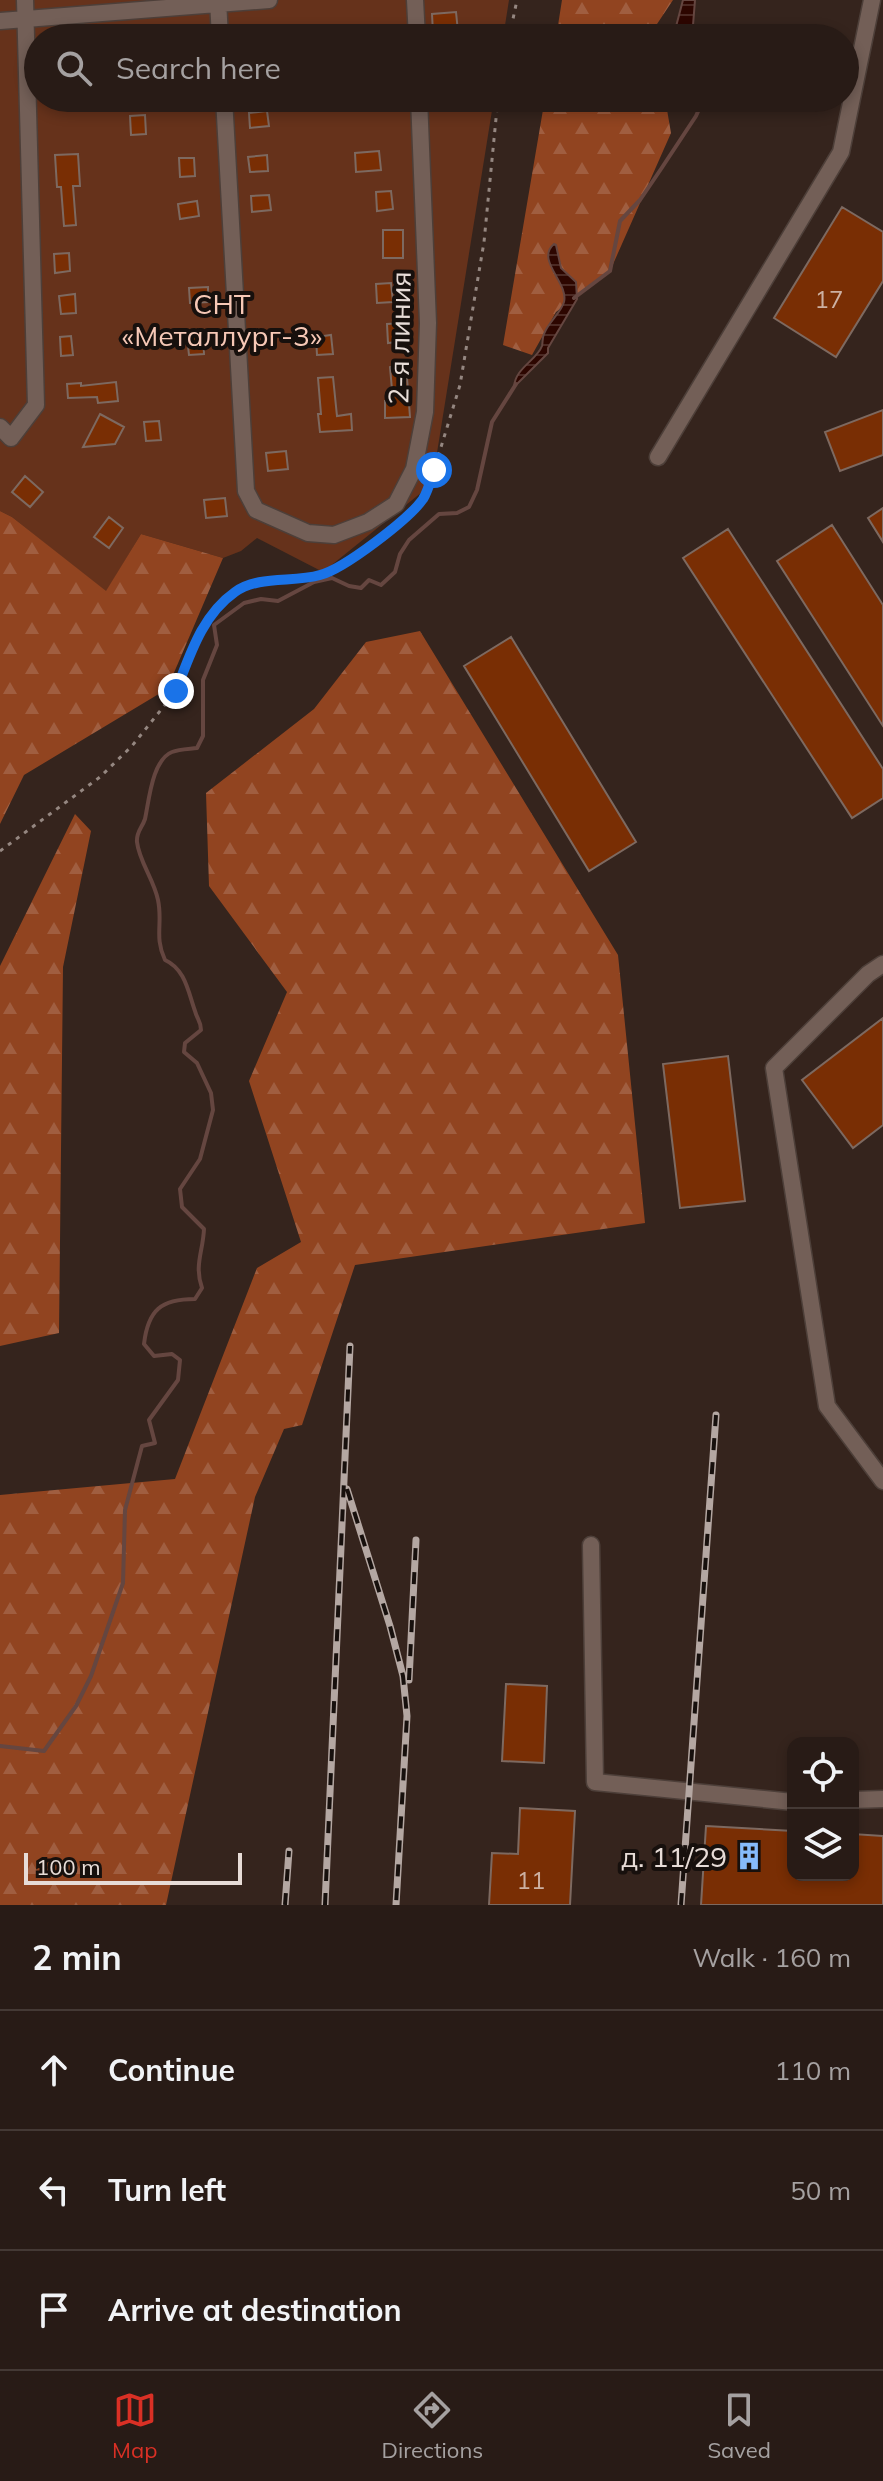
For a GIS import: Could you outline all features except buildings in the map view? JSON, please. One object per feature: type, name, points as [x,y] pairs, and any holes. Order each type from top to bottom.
[{"type":"lane","points":[[25,0],[26,24]]},
{"type":"lane","points":[[0,21],[218,1],[269,0]]},
{"type":"lane","points":[[415,0],[416,24]]},
{"type":"lane","points":[[859,64],[872,0]]},
{"type":"lane","points":[[218,1],[219,24]]},
{"type":"lane","points":[[5,432],[36,405],[28,112]]},
{"type":"lane","name":"2-я линия","points":[[225,112],[246,491],[256,510],[308,533],[334,535],[368,522],[396,504],[414,469],[425,412],[428,323],[420,112]]},
{"type":"lane","points":[[658,457],[841,152],[849,112]]},
{"type":"lane","points":[[883,964],[868,974],[774,1068],[827,1406],[883,1481]]},
{"type":"lane","points":[[591,1545],[595,1782],[787,1801]]},
{"type":"lane","points":[[859,1800],[883,1799]]},
{"type":"path","points":[[512,24],[517,0]]},
{"type":"path","points":[[0,851],[100,777],[132,746],[176,691],[208,619],[236,591],[261,582],[320,575],[341,567],[385,534],[423,498],[460,385],[484,242],[497,112]]},
{"type":"green space","name":"СНТ «Металлург-3»","points":[[0,0],[509,0],[505,24],[24,24],[24,112],[492,112],[432,484],[323,572],[257,538],[241,551],[223,558],[141,534],[106,592],[12,517],[0,511]]},
{"type":"green space","points":[[562,0],[673,0],[657,24],[558,24]]},
{"type":"green space","points":[[543,112],[667,112],[671,133],[610,271],[556,312],[532,355],[503,345]]},
{"type":"green space","points":[[0,511],[12,517],[106,591],[141,534],[223,558],[167,689],[24,775],[0,824]]},
{"type":"green space","points":[[420,631],[618,955],[645,1223],[355,1265],[302,1425],[284,1429],[255,1497],[166,1905],[0,1905],[0,1495],[175,1479],[257,1268],[301,1242],[249,1081],[287,992],[209,886],[206,793],[314,709],[366,642]]},
{"type":"green space","points":[[75,814],[91,831],[63,967],[59,1333],[0,1346],[0,966]]},
{"type":"shaded area","points":[[683,0],[695,0],[693,24],[677,24]]},
{"type":"shaded area","points":[[554,244],[561,268],[576,282],[577,299],[548,353],[514,387],[518,375],[542,346],[546,330],[564,302],[562,287],[548,257]]},
{"type":"waterway","points":[[574,298],[610,271],[620,221],[640,200],[698,112]]},
{"type":"waterway","points":[[0,1746],[44,1751],[76,1706],[91,1676],[123,1583],[125,1510],[142,1446],[155,1443],[149,1420],[178,1380],[180,1360],[172,1354],[154,1356],[144,1344],[146,1332],[158,1309],[173,1301],[195,1299],[202,1288],[199,1265],[204,1229],[182,1207],[180,1189],[200,1159],[213,1110],[211,1093],[197,1063],[184,1052],[185,1043],[201,1030],[200,1024],[188,988],[162,952],[158,900],[137,842],[156,772],[165,756],[175,751],[197,748],[203,736],[203,680],[217,645],[214,625],[244,603],[261,599],[278,601],[314,582],[332,578],[361,588],[369,580],[381,585],[395,572],[400,554],[409,540],[439,514],[457,513],[469,507],[477,490],[492,422],[516,384]]},
{"type":"railway","points":[[325,1905],[350,1346]]},
{"type":"railway","points":[[681,1905],[716,1415]]},
{"type":"railway","points":[[347,1489],[403,1676],[407,1716],[396,1905]]},
{"type":"railway","points":[[409,1680],[416,1540]]},
{"type":"railway","points":[[285,1905],[289,1851]]},
{"type":"place","name":"д. 11/29","points":[[749,1856]]},
{"type":"route","points":[[176,691],[208,619],[236,591],[261,582],[320,575],[341,567],[385,534],[423,498],[434,470]]}]
